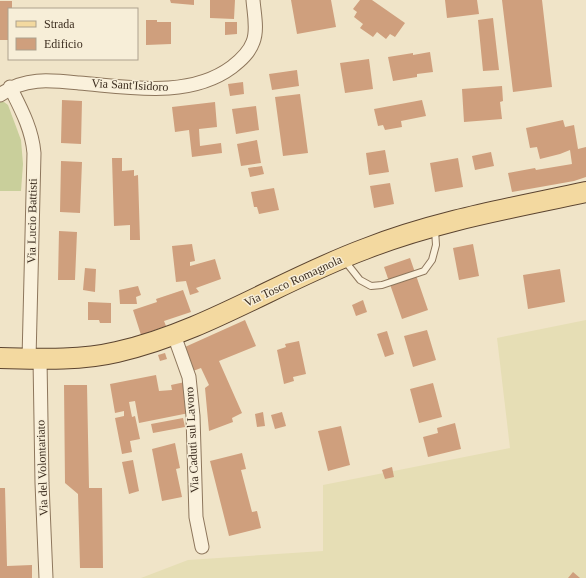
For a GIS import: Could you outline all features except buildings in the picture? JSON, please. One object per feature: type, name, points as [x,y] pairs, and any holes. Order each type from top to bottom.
[{"type":"main road","name":"Via Tosco Romagnola","points":[[0,358],[68,358],[106,354],[133,348],[174,335],[342,258],[394,238],[435,226],[586,192]]},
{"type":"street","name":"Via Sant'Isidoro","points":[[5,91],[22,83],[35,81],[60,81],[166,89],[187,86],[213,78],[237,63],[247,53],[254,42],[255,32],[253,0]]},
{"type":"street","name":"Via Lucio Battisti","points":[[5,91],[22,112],[31,135],[34,153],[35,359]]},
{"type":"street","name":"Via Caduti sul Lavoro","points":[[174,335],[189,377],[194,416],[196,517],[202,547]]},
{"type":"street","name":"Via del Volontariato","points":[[35,359],[46,578]]},
{"type":"lane","points":[[342,258],[360,280],[371,286],[382,285],[424,271],[432,260],[436,245],[435,226]]},
{"type":"shaded area","points":[[586,320],[586,578],[141,578],[188,560],[323,551],[323,485],[510,448],[497,338]]},
{"type":"green space","points":[[0,102],[4,102],[8,105],[21,140],[23,164],[21,191],[0,191]]}]
